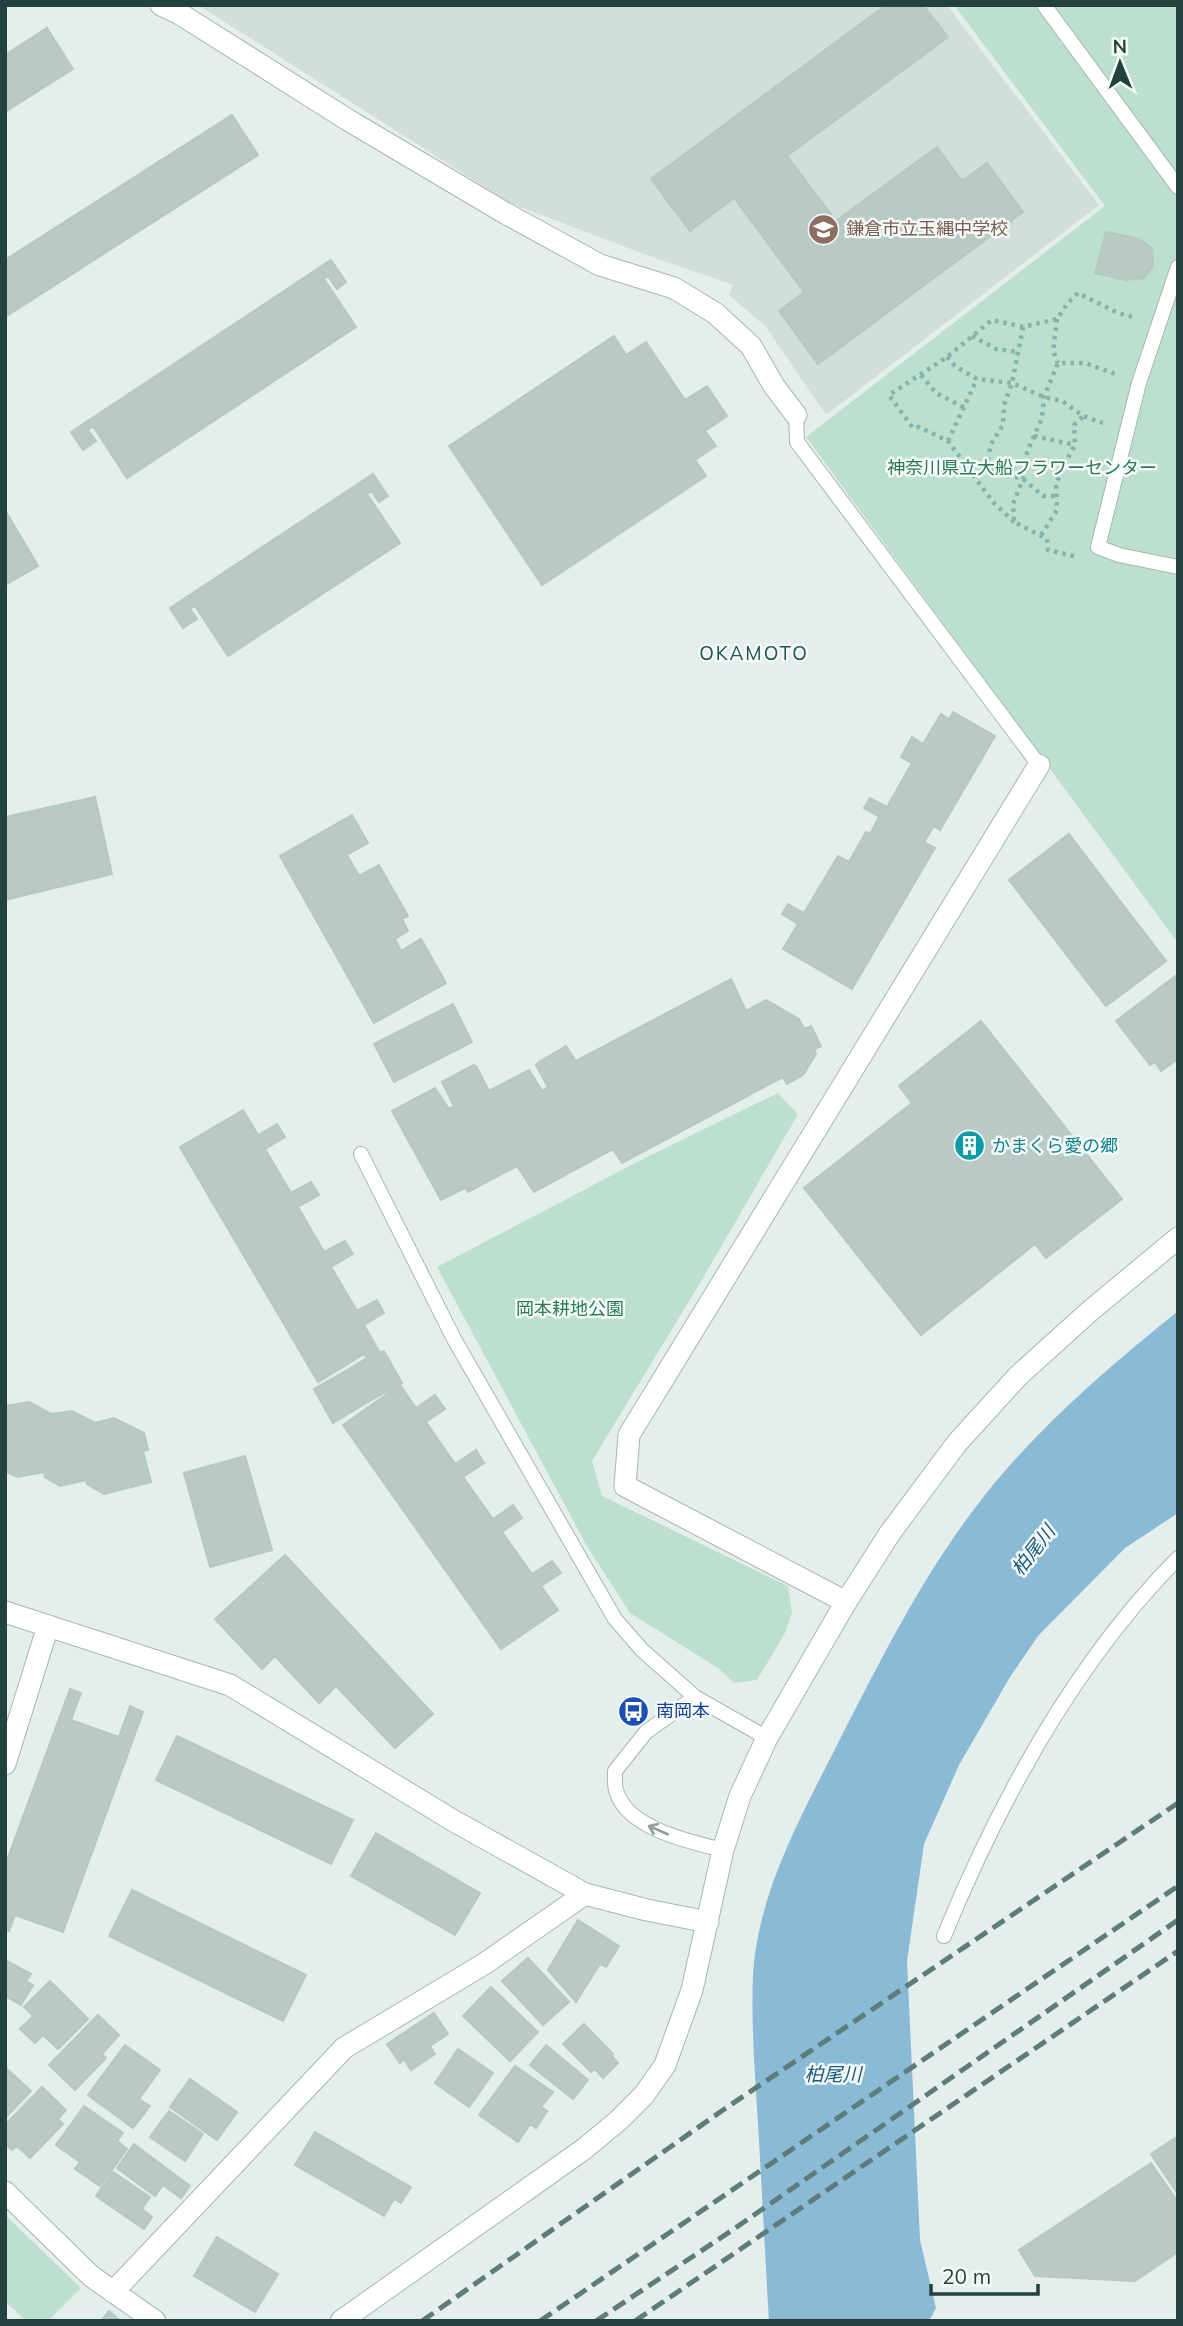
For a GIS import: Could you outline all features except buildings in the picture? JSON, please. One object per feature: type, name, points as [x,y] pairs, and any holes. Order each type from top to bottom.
[{"type":"street","points":[[161,5],[180,14],[348,120],[505,213],[600,265],[674,288],[715,313],[751,346],[774,386],[796,415]]},
{"type":"street","points":[[846,1602],[625,1486],[629,1435],[1039,765]]},
{"type":"street","points":[[341,2321],[584,2149],[620,2120],[644,2095],[665,2065],[681,2024],[709,1922],[723,1850],[740,1796],[767,1738],[846,1602],[890,1533],[966,1433],[1018,1376],[1090,1311],[1178,1238]]},
{"type":"street","points":[[5,1612],[230,1685],[454,1821],[585,1894],[709,1922]]},
{"type":"street","points":[[5,1764],[11,1727],[48,1626]]},
{"type":"street","points":[[113,2292],[344,2048],[484,1964],[585,1894]]},
{"type":"street","points":[[5,2192],[91,2276],[155,2321]]},
{"type":"lane","points":[[1044,5],[1178,187]]},
{"type":"lane","points":[[1178,267],[1139,383],[1098,547],[1119,555],[1178,567]]},
{"type":"lane","points":[[796,415],[797,442],[1039,765]]},
{"type":"lane","points":[[361,1154],[454,1339],[615,1619],[642,1650],[695,1697],[767,1738]]},
{"type":"lane","points":[[944,1936],[977,1861],[1005,1807],[1079,1678],[1115,1628],[1178,1558]]},
{"type":"lane","points":[[695,1697],[646,1732],[615,1771],[617,1794],[637,1820],[677,1838],[723,1850]]},
{"type":"path","points":[[1058,363],[1054,356],[1057,319],[1078,293],[1118,313],[1159,323]]},
{"type":"path","points":[[1057,319],[1023,327],[992,320],[947,357],[889,396],[913,428],[919,427],[948,440],[993,502],[1014,522],[1047,539],[1048,550],[1079,558],[1098,547]]},
{"type":"path","points":[[976,478],[986,469],[991,444],[1003,425],[1004,405],[1012,383],[1023,327]]},
{"type":"path","points":[[972,336],[996,349],[1018,352]]},
{"type":"path","points":[[947,357],[955,366],[977,379],[1012,383],[1044,397],[1062,401],[1083,416],[1127,431]]},
{"type":"path","points":[[1058,363],[1085,363],[1139,383]]},
{"type":"path","points":[[1014,522],[1013,504],[1026,471],[1027,452],[1042,418],[1044,397],[1058,363]]},
{"type":"path","points":[[921,375],[936,393],[965,408]]},
{"type":"path","points":[[948,440],[977,379]]},
{"type":"path","points":[[1041,535],[1057,510],[1056,484],[1075,445],[1074,425],[1083,416]]},
{"type":"path","points":[[1034,436],[1075,445]]},
{"type":"path","points":[[986,469],[1023,479],[1043,496],[1056,496]]},
{"type":"shaded area","name":"鎌倉市立玉縄中学校","points":[[198,5],[947,5],[1099,205],[826,415],[766,327],[729,295],[733,285],[510,203]]},
{"type":"green space","name":"神奈川県立大船フラワーセンター","points":[[954,5],[1178,5],[1178,943],[806,437],[1105,206]]},
{"type":"green space","name":"岡本耕地公園","points":[[778,1093],[798,1114],[592,1461],[602,1496],[788,1586],[792,1613],[784,1635],[757,1680],[734,1683],[718,1668],[630,1613],[588,1548],[437,1267],[639,1161]]},
{"type":"green space","points":[[5,2215],[81,2288],[48,2321],[26,2321],[5,2301]]},
{"type":"water","name":"柏尾川","points":[[1178,1311],[1178,1513],[1125,1548],[1038,1636],[1010,1677],[959,1765],[924,1844],[907,1961],[920,2240],[936,2308],[929,2321],[769,2321],[754,2049],[753,1974],[763,1916],[782,1860],[806,1806],[890,1643],[954,1537],[1004,1472],[1044,1429],[1109,1368]]},
{"type":"railway","points":[[422,2321],[723,2110],[1178,1803]]},
{"type":"railway","points":[[540,2321],[1178,1886]]},
{"type":"railway","points":[[596,2321],[731,2231],[1178,1920]]},
{"type":"railway","points":[[635,2321],[1178,1951]]},
{"type":"place","name":"鎌倉市立玉縄中学校","points":[[823,229]]},
{"type":"place","name":"かまくら愛の郷","points":[[969,1146]]},
{"type":"place","name":"南岡本","points":[[633,1711]]},
{"type":"district","name":"OKAMOTO","points":[[754,653]]}]
